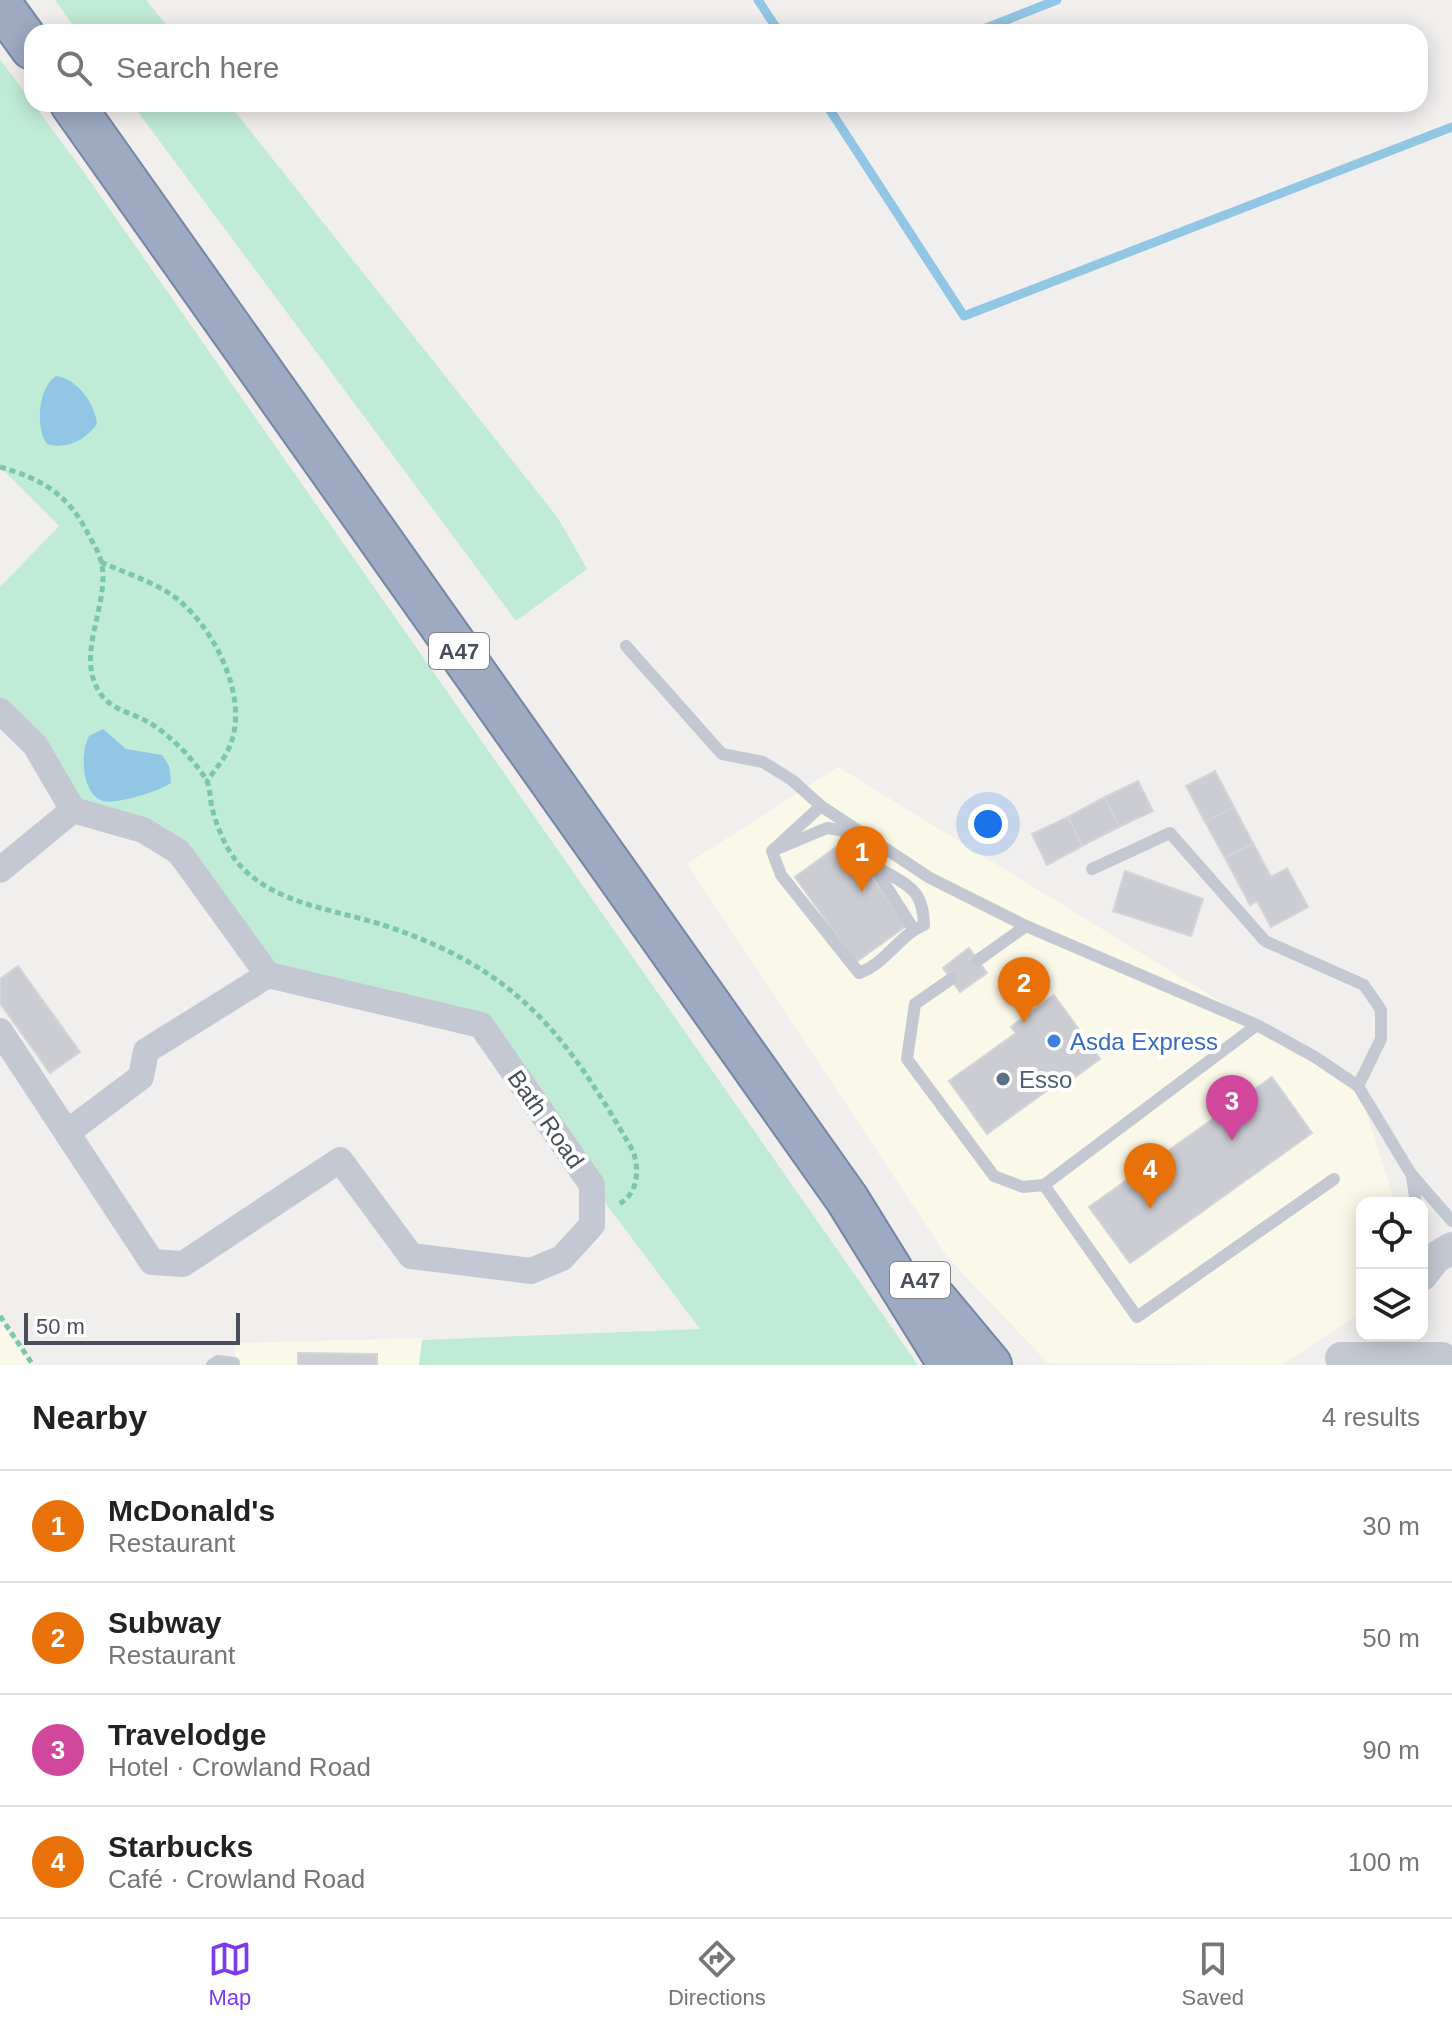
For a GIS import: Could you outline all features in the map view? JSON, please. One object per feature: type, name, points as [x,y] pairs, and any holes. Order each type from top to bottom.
[{"type":"highway","points":[[0,4],[24,37]]},
{"type":"highway","name":"A47","points":[[78,112],[847,1199],[950,1365]]},
{"type":"highway","name":"A47","points":[[847,1199],[990,1365]]},
{"type":"street","points":[[0,711],[35,745],[73,810],[143,830],[179,852],[268,975],[146,1051],[141,1077],[69,1131]]},
{"type":"street","points":[[0,870],[73,810]]},
{"type":"street","name":"Bath Road","points":[[268,975],[481,1025],[592,1185],[592,1205]]},
{"type":"street","points":[[0,1031],[69,1131],[152,1262],[183,1264],[340,1160],[411,1256],[531,1271],[562,1258],[592,1225],[592,1205]]},
{"type":"street","points":[[1427,1269],[1435,1258],[1452,1248]]},
{"type":"street","points":[[1336,1361],[1365,1341]]},
{"type":"street","points":[[1336,1361],[1438,1352]]},
{"type":"lane","points":[[626,646],[722,754],[763,762],[792,780],[821,806],[930,878],[1026,926],[1257,1025],[1358,1086],[1411,1174],[1452,1221]]},
{"type":"lane","points":[[772,851],[821,806]]},
{"type":"lane","points":[[772,851],[827,828],[852,832],[914,930]]},
{"type":"lane","points":[[1092,869],[1170,833],[1265,941],[1364,985],[1381,1010],[1381,1039],[1358,1086]]},
{"type":"lane","points":[[772,851],[781,875],[859,973],[875,968],[898,941],[924,925],[924,903],[915,890],[874,865]]},
{"type":"lane","points":[[978,960],[1026,926]]},
{"type":"lane","points":[[951,979],[915,1004],[907,1059],[994,1176],[1023,1187],[1044,1185],[1257,1025]]},
{"type":"lane","points":[[1411,1174],[1415,1197]]},
{"type":"lane","points":[[1044,1185],[1137,1317],[1334,1179]]},
{"type":"lane","points":[[212,1365],[218,1361],[234,1363]]},
{"type":"path","points":[[0,467],[30,475],[56,490],[75,511],[101,562],[91,654],[94,683],[105,699],[152,724],[179,747],[207,781],[221,839],[250,875],[303,904],[388,927],[469,959],[509,986],[549,1022],[619,1127],[637,1161],[634,1188],[626,1200],[617,1205],[592,1205]]},
{"type":"path","points":[[101,562],[169,594],[198,619],[226,666],[234,718],[229,748],[207,781]]},
{"type":"path","points":[[0,1316],[33,1365]]},
{"type":"shaded area","points":[[838,767],[1358,1086],[1393,1197],[1356,1197],[1356,1317],[1281,1365],[1048,1363],[948,1258],[687,864]]},
{"type":"shaded area","points":[[0,1316],[10,1336],[33,1365],[0,1365]]},
{"type":"shaded area","points":[[422,1338],[419,1365],[234,1365],[236,1343]]},
{"type":"green space","points":[[55,0],[146,0],[166,24],[72,24]]},
{"type":"green space","points":[[0,59],[24,91],[24,112],[39,112],[83,171],[918,1365],[419,1365],[422,1340],[700,1329],[592,1185],[481,1025],[268,975],[143,830],[73,810],[0,711],[0,587],[59,526],[0,467]]},
{"type":"green space","points":[[138,112],[235,112],[558,518],[587,569],[516,621]]},
{"type":"water","points":[[56,376],[71,382],[84,394],[93,408],[97,424],[81,439],[61,446],[47,444],[40,418],[45,389]]},
{"type":"water","points":[[103,729],[126,749],[162,755],[169,766],[171,783],[117,801],[103,801],[96,797],[84,772],[84,752],[89,736]]},
{"type":"building","points":[[1215,771],[1234,807],[1205,822],[1186,786]]},
{"type":"building","points":[[1138,781],[1153,811],[1119,827],[1105,797]]},
{"type":"building","points":[[1105,797],[1119,827],[1082,846],[1068,817]]},
{"type":"building","points":[[1234,807],[1253,843],[1225,858],[1205,822]]},
{"type":"building","points":[[1068,817],[1082,846],[1047,865],[1032,834]]},
{"type":"building","points":[[846,840],[906,926],[856,962],[795,877]]},
{"type":"building","points":[[1253,843],[1271,877],[1287,868],[1308,907],[1271,927],[1257,901],[1250,905],[1225,858]]},
{"type":"building","points":[[1125,871],[1203,899],[1191,936],[1113,911]]},
{"type":"building","points":[[969,948],[987,973],[960,992],[943,968]]},
{"type":"building","points":[[18,966],[80,1052],[50,1073],[0,1003],[0,979]]},
{"type":"building","points":[[1054,995],[1100,1059],[1056,1091],[1052,1087],[987,1134],[949,1081],[1016,1033],[1011,1027]]},
{"type":"building","points":[[1272,1077],[1312,1133],[1130,1263],[1089,1207]]},
{"type":"building","points":[[298,1353],[377,1354],[377,1365],[298,1365]]},
{"type":"waterway","points":[[758,0],[774,24]]},
{"type":"waterway","points":[[996,24],[1057,0]]},
{"type":"waterway","points":[[831,112],[964,316],[1452,127]]},
{"type":"place","name":"McDonald's","points":[[862,892]]},
{"type":"place","name":"Subway","points":[[1024,1023]]},
{"type":"place","name":"Asda Express","points":[[1054,1041]]},
{"type":"place","name":"Esso","points":[[1003,1079]]},
{"type":"place","name":"Travelodge","points":[[1232,1141]]},
{"type":"place","name":"Starbucks","points":[[1150,1209]]}]
